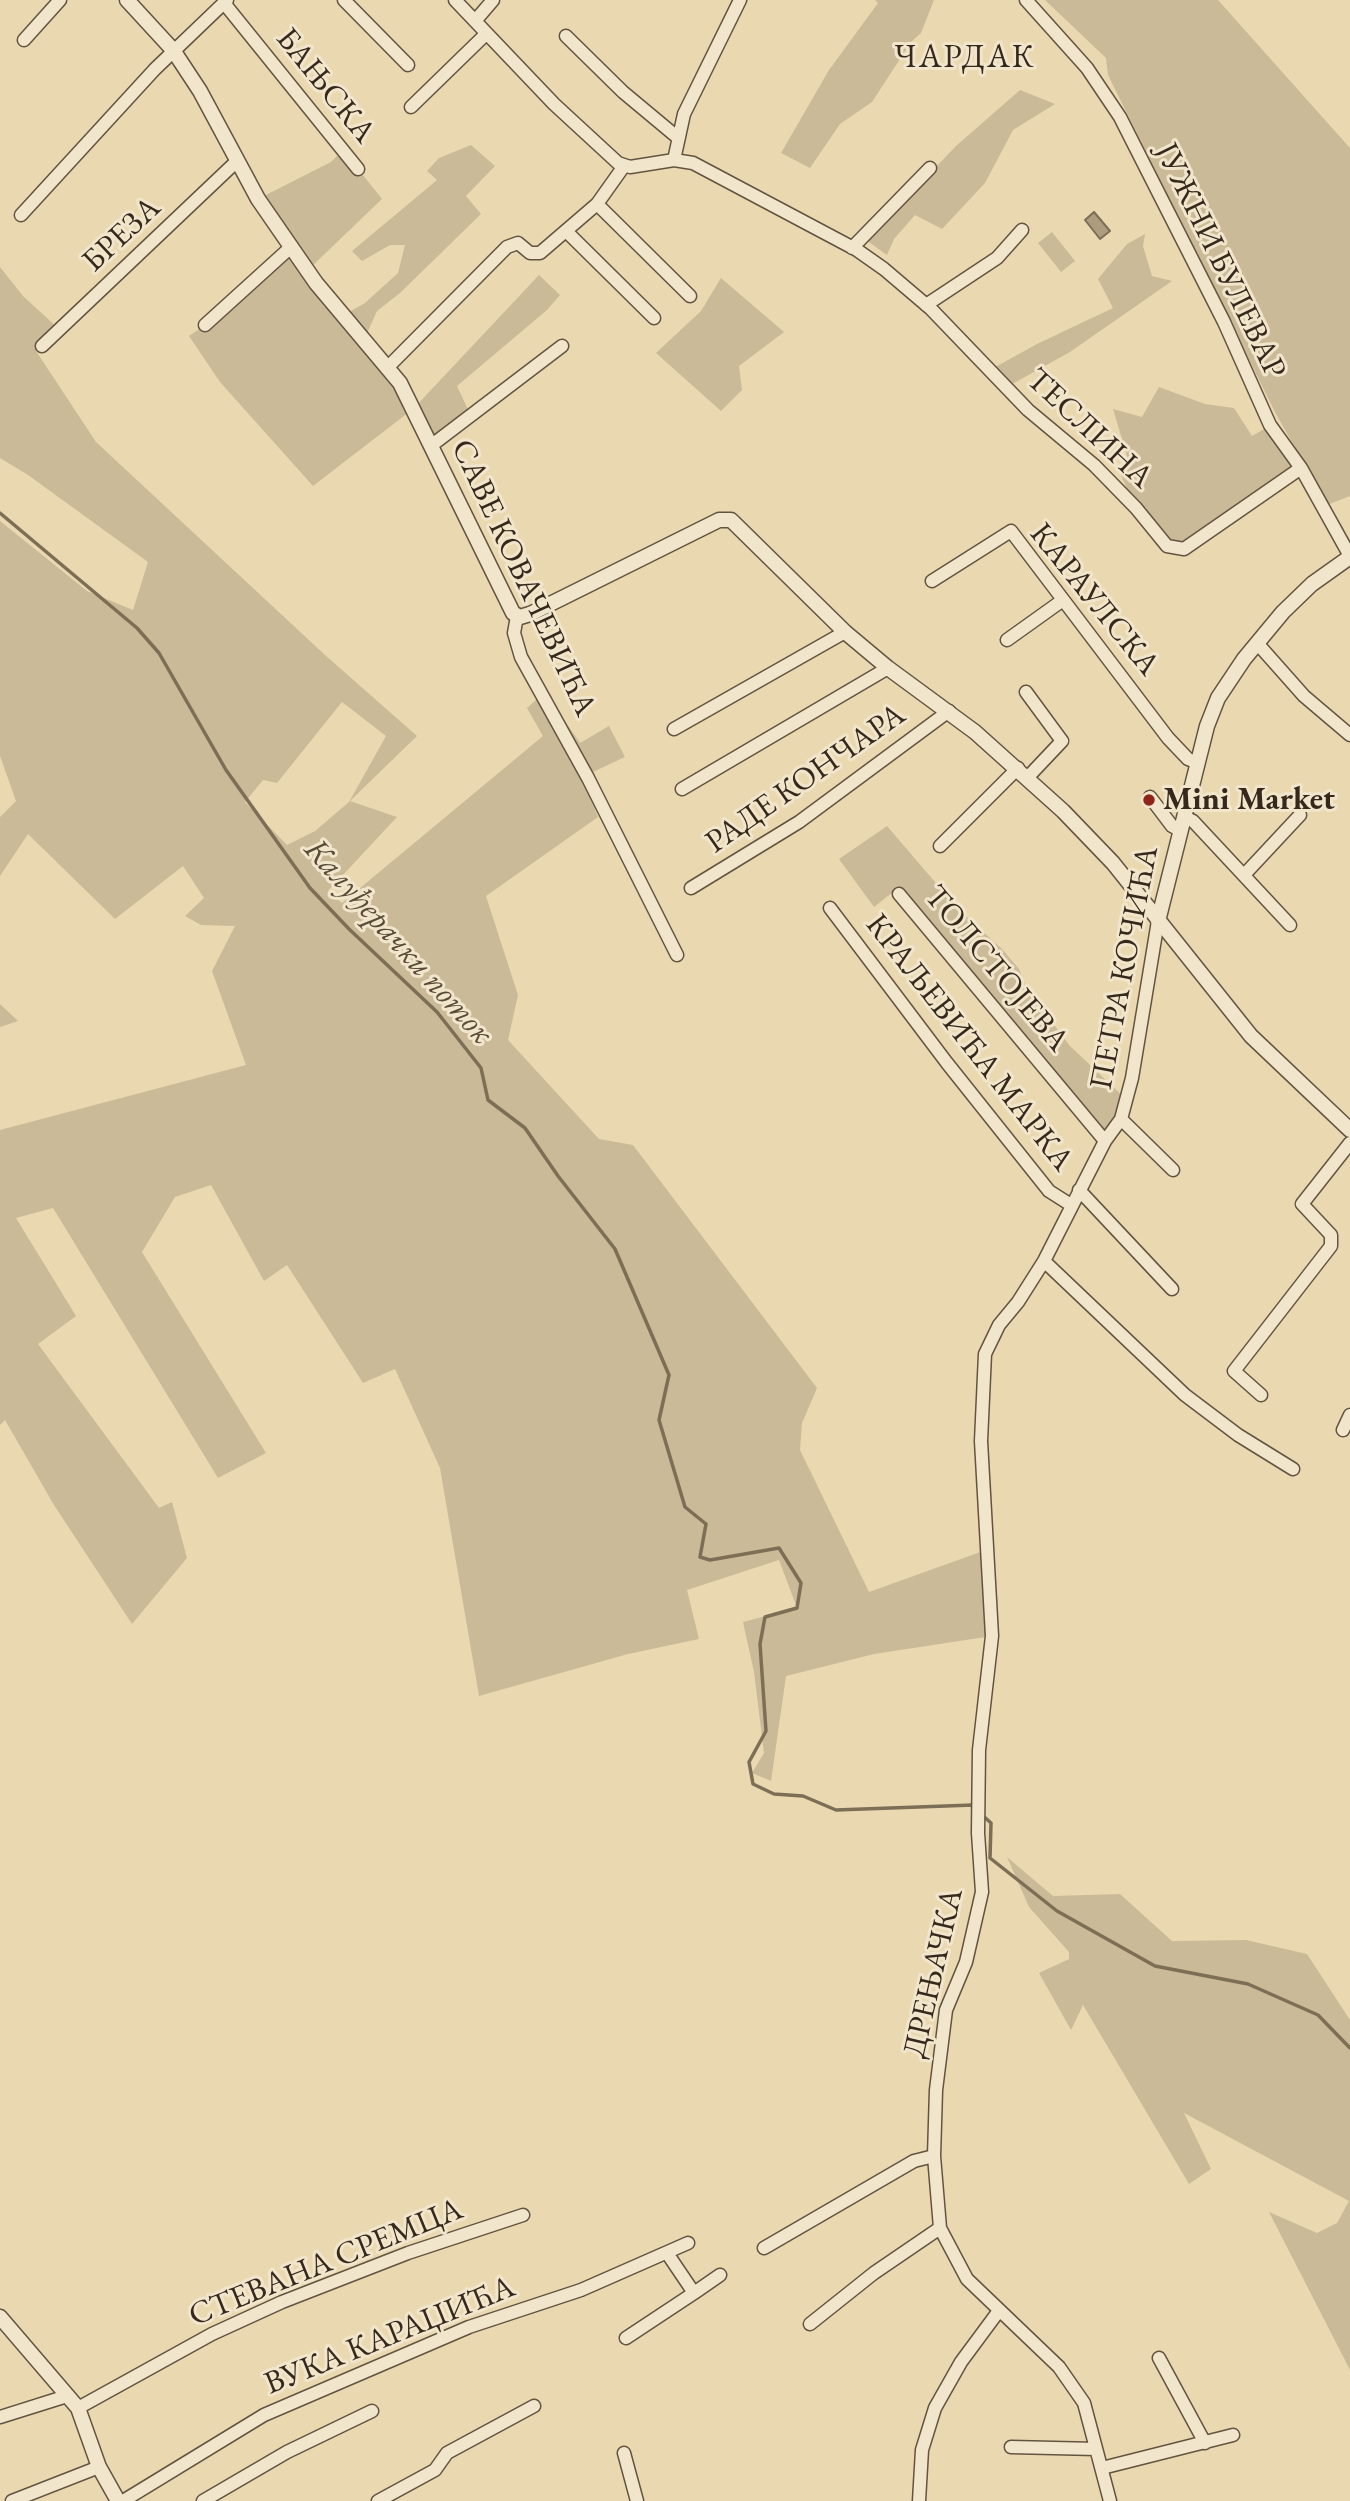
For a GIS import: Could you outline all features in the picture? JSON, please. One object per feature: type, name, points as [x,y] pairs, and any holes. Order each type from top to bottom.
[{"type":"street","points":[[23,40],[60,0]]},
{"type":"street","name":"САВЕ КОВАЧЕВИЋА","points":[[127,0],[173,50],[200,91],[237,162],[290,247],[341,316],[400,383],[511,611],[517,616],[514,633],[522,657],[588,778],[677,955]]},
{"type":"street","points":[[344,0],[408,65]]},
{"type":"street","points":[[388,367],[507,247],[518,243],[530,253],[540,253],[597,205],[624,166],[596,145],[455,0]]},
{"type":"street","points":[[475,21],[494,0]]},
{"type":"street","points":[[674,160],[684,114],[740,0]]},
{"type":"street","name":"ЈУЖНИ БУЛЕВАР","points":[[1026,0],[1087,68],[1120,117],[1223,322],[1270,425],[1301,468],[1350,556]]},
{"type":"street","points":[[21,215],[173,50],[226,1]]},
{"type":"street","name":"БАЊСКА","points":[[226,1],[358,169]]},
{"type":"street","points":[[411,107],[486,34]]},
{"type":"street","points":[[566,36],[622,92],[677,137]]},
{"type":"street","name":"ТЕСЛИНА","points":[[624,166],[687,161],[708,169],[852,248],[926,305],[1005,388],[1094,465],[1173,549],[1184,549],[1301,468]]},
{"type":"street","name":"БРЕЗА","points":[[42,346],[237,162]]},
{"type":"street","points":[[852,248],[930,168]]},
{"type":"street","points":[[597,205],[690,296]]},
{"type":"street","points":[[926,305],[997,258],[1022,230]]},
{"type":"street","points":[[567,232],[654,318]]},
{"type":"street","points":[[205,325],[290,247]]},
{"type":"street","points":[[432,445],[562,346]]},
{"type":"street","points":[[517,616],[530,614],[719,520],[731,520],[845,632],[888,668],[949,711],[1023,773],[1113,863],[1266,1052],[1350,1130]]},
{"type":"street","name":"КАРАУЛСКА","points":[[932,581],[1011,531],[1168,738],[1188,760],[1198,764]]},
{"type":"street","name":"ПЕТРА КОЧИЋА","points":[[981,1419],[984,1364],[989,1343],[1044,1261],[1105,1141],[1121,1119],[1132,1078],[1158,921],[1207,726],[1218,698],[1257,643],[1312,584],[1350,556]]},
{"type":"street","points":[[1007,640],[1063,600]]},
{"type":"street","points":[[674,729],[845,632]]},
{"type":"street","points":[[1257,643],[1304,696],[1350,735]]},
{"type":"street","points":[[682,789],[888,668]]},
{"type":"street","points":[[940,846],[1062,741],[1026,692]]},
{"type":"street","name":"РАДЕ КОНЧАРА","points":[[691,888],[799,822],[949,711]]},
{"type":"street","points":[[1150,797],[1172,826],[1193,821],[1290,925]]},
{"type":"street","points":[[1244,875],[1300,815]]},
{"type":"street","name":"ТОЛСТОЈЕВА","points":[[899,894],[1105,1141]]},
{"type":"street","name":"КРАЉЕВИЋА МАРКА","points":[[830,908],[947,1063],[1049,1191],[1071,1205]]},
{"type":"street","points":[[1121,1119],[1173,1170]]},
{"type":"street","points":[[1261,1395],[1234,1371],[1331,1246],[1331,1236],[1302,1204],[1350,1143]]},
{"type":"street","points":[[1079,1190],[1172,1289]]},
{"type":"street","points":[[1044,1261],[1185,1395],[1238,1435],[1293,1469]]},
{"type":"street","points":[[1343,1430],[1350,1415]]},
{"type":"street","name":"ДРЕЊАЧКА","points":[[981,1419],[992,1636],[979,1750],[981,1908],[966,1962],[946,2010],[936,2091],[934,2156],[940,2228],[967,2279],[1066,2376],[1084,2403],[1110,2501]]},
{"type":"street","points":[[764,2248],[914,2161],[934,2156]]},
{"type":"street","name":"СТЕВАНА СРЕМЦА","points":[[78,2408],[212,2334],[282,2302],[408,2253],[523,2215]]},
{"type":"street","points":[[810,2324],[874,2273],[940,2228]]},
{"type":"street","name":"ВУКА КАРАЏИЋА","points":[[121,2501],[264,2415],[468,2326],[581,2290],[688,2243]]},
{"type":"street","points":[[667,2253],[694,2293]]},
{"type":"street","points":[[626,2338],[720,2275]]},
{"type":"street","points":[[919,2501],[922,2450],[935,2408],[961,2362],[998,2312]]},
{"type":"street","points":[[0,2317],[78,2408],[99,2467],[121,2501]]},
{"type":"street","points":[[1159,2358],[1205,2442]]},
{"type":"street","points":[[0,2417],[67,2396]]},
{"type":"street","points":[[378,2501],[435,2470],[447,2453],[534,2406]]},
{"type":"street","points":[[203,2501],[287,2452],[372,2411]]},
{"type":"street","points":[[1102,2468],[1233,2435]]},
{"type":"street","points":[[1011,2446],[1096,2449]]},
{"type":"street","points":[[624,2453],[637,2501]]},
{"type":"street","points":[[12,2501],[99,2467]]},
{"type":"shaded area","points":[[875,0],[934,0],[921,33],[911,42],[872,102],[840,124],[810,168],[781,153],[829,70],[878,3]]},
{"type":"shaded area","points":[[1045,0],[1218,0],[1350,148],[1350,496],[1327,505],[1275,412],[1108,75],[1106,58]]},
{"type":"shaded area","points":[[1020,90],[1055,104],[1013,130],[985,183],[942,229],[915,215],[894,239],[887,255],[866,240],[956,146]]},
{"type":"shaded area","points":[[471,145],[495,166],[466,196],[481,214],[400,293],[377,311],[364,340],[414,408],[539,275],[560,295],[547,310],[457,386],[471,416],[432,445],[413,409],[313,486],[220,382],[189,336],[205,325],[290,247],[258,199],[331,162],[343,150],[382,199],[308,270],[342,316],[365,303],[398,273],[405,245],[390,245],[362,261],[352,251],[437,180],[427,171],[439,158]]},
{"type":"shaded area","points":[[1094,212],[1110,231],[1100,239],[1085,220]]},
{"type":"shaded area","points":[[1052,232],[1075,261],[1061,272],[1038,243]]},
{"type":"shaded area","points":[[1145,234],[1143,246],[1152,276],[1172,281],[1070,352],[1005,388],[988,371],[1113,308],[1098,279],[1127,244]]},
{"type":"shaded area","points":[[0,267],[23,296],[60,330],[36,351],[96,442],[325,655],[417,736],[350,801],[397,817],[328,891],[342,903],[543,736],[527,708],[545,692],[580,743],[609,726],[625,757],[582,777],[598,817],[486,896],[518,995],[508,1040],[599,1139],[633,1145],[817,1388],[802,1423],[800,1450],[869,1592],[986,1550],[992,1636],[874,1654],[786,1676],[771,1781],[752,1773],[764,1753],[754,1672],[743,1622],[797,1608],[779,1560],[687,1590],[699,1639],[628,1654],[479,1696],[440,1468],[395,1369],[363,1383],[287,1265],[264,1281],[211,1185],[175,1197],[142,1252],[266,1453],[218,1478],[53,1208],[16,1218],[76,1316],[38,1344],[159,1508],[172,1502],[187,1558],[132,1624],[54,1505],[5,1420],[0,1425],[0,1130],[246,1065],[212,971],[235,926],[201,925],[185,916],[204,898],[183,866],[115,919],[28,834],[0,876],[0,817],[16,801],[0,756],[0,521],[87,591],[133,610],[148,562],[28,475],[0,458]],"holes":[[[342,702],[386,736],[349,802],[315,831],[287,845],[245,802],[263,780],[277,783]]]},
{"type":"shaded area","points":[[721,278],[784,332],[739,366],[742,390],[721,411],[656,353],[701,311]]},
{"type":"shaded area","points":[[1159,387],[1205,404],[1234,408],[1252,436],[1266,428],[1292,466],[1184,549],[1173,549],[1136,508],[1118,469],[1130,466],[1113,409],[1142,417]]},
{"type":"shaded area","points":[[887,826],[959,910],[1002,949],[1019,969],[1027,989],[1070,1046],[1128,1101],[1105,1141],[898,888],[874,907],[839,859]]},
{"type":"shaded area","points":[[0,1004],[18,1021],[0,1027]]},
{"type":"shaded area","points":[[1007,1857],[1053,1896],[1120,1894],[1172,1941],[1246,1940],[1307,1954],[1350,2020],[1350,2370],[1269,2212],[1317,2233],[1337,2223],[1349,2201],[1184,2113],[1211,2169],[1189,2184],[1083,2005],[1071,2030],[1039,1973],[1069,1959],[1069,1952],[1029,1907]]},
{"type":"waterway","name":"Калуђерачки поток","points":[[0,513],[137,628],[159,653],[226,770],[310,888],[437,1012],[481,1068],[488,1100],[525,1128],[558,1176],[615,1249],[669,1375],[659,1420],[685,1507],[706,1524],[700,1557],[710,1560],[779,1548],[801,1583],[797,1608],[765,1617],[760,1644],[766,1731],[749,1762],[753,1784],[774,1794],[803,1796],[836,1810],[973,1805],[976,1808]]},
{"type":"waterway","name":"Калуђерачки поток","points":[[981,1814],[991,1823],[990,1858],[1057,1911],[1155,1966],[1248,1984],[1318,2015],[1350,2048]]},
{"type":"place","name":"Mini Market","points":[[1149,800]]},
{"type":"district","name":"ЧАРДАК","points":[[965,58]]}]
